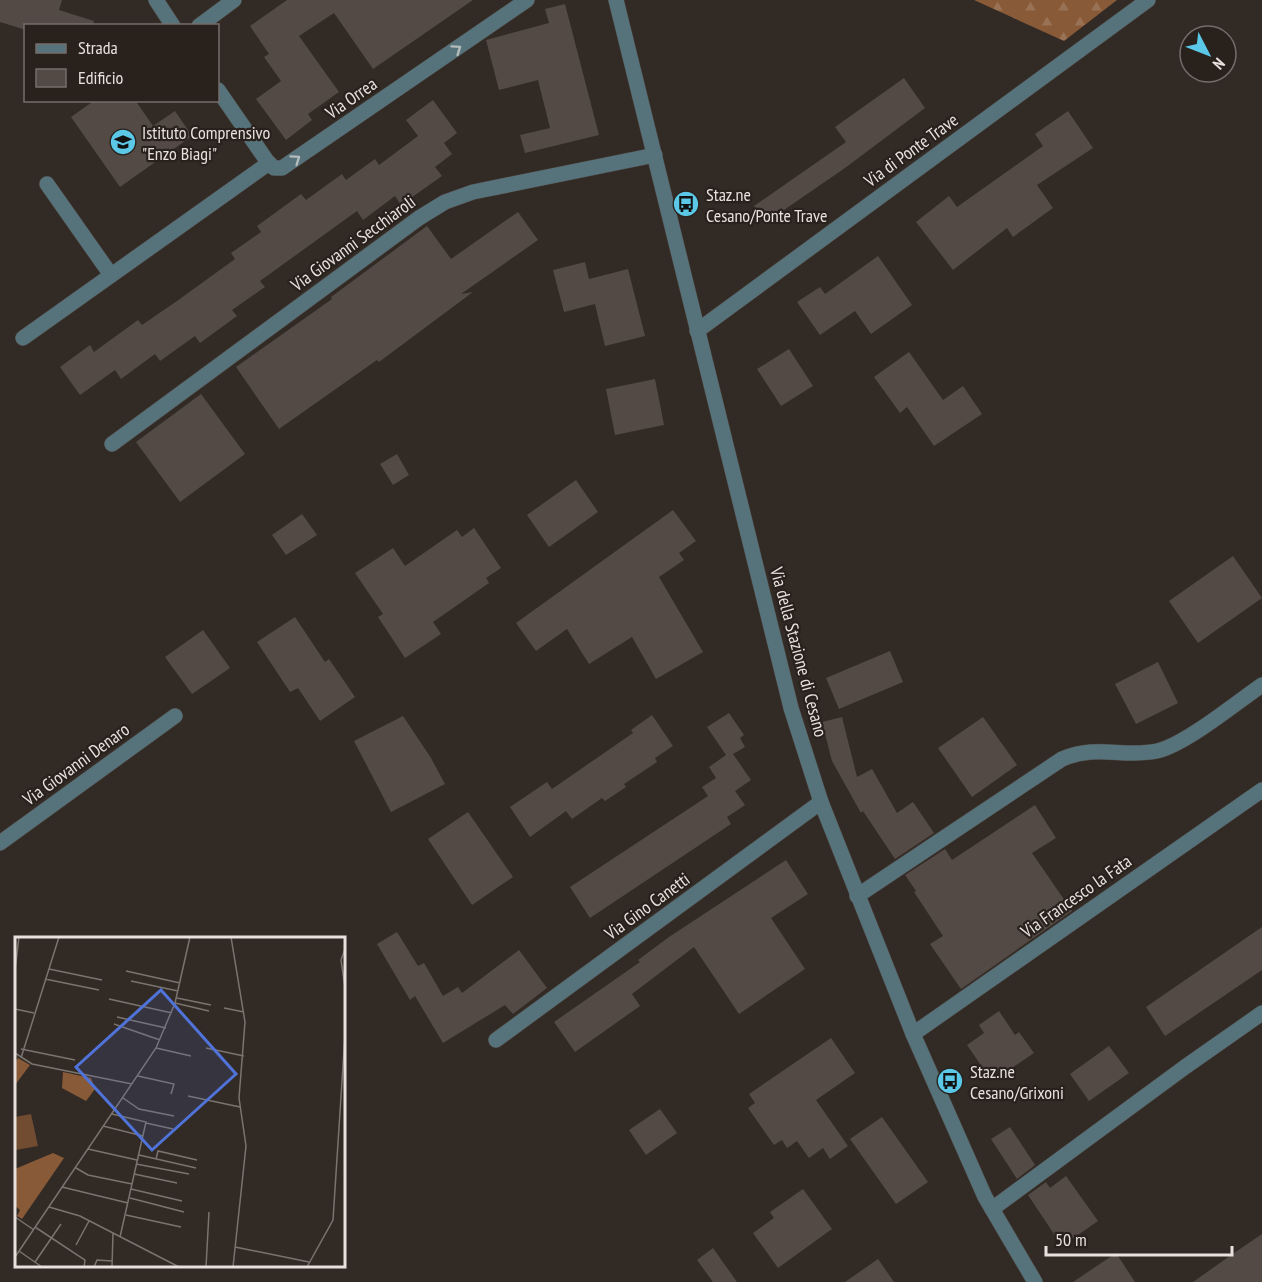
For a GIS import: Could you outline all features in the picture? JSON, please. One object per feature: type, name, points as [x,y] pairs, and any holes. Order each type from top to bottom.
[{"type":"street","points":[[156,0],[172,24]]},
{"type":"street","points":[[202,24],[234,0]]},
{"type":"street","name":"Via Orrea","points":[[269,163],[277,168],[286,166],[527,0]]},
{"type":"street","name":"Via della Stazione di Cesano","points":[[616,0],[791,708],[821,802],[913,1034],[992,1209],[1035,1282]]},
{"type":"street","name":"Via di Ponte Trave","points":[[697,331],[1148,0]]},
{"type":"street","points":[[23,338],[269,163],[219,91]]},
{"type":"street","name":"Via Giovanni Secchiaroli","points":[[112,444],[436,207],[473,192],[654,154]]},
{"type":"street","points":[[47,184],[111,275]]},
{"type":"street","points":[[857,896],[1062,759],[1088,751],[1141,753],[1165,749],[1189,736],[1262,685]]},
{"type":"street","name":"Via Giovanni Denaro","points":[[0,843],[175,716]]},
{"type":"street","name":"Via Francesco la Fata","points":[[913,1034],[1262,790]]},
{"type":"street","name":"Via Gino Canetti","points":[[496,1040],[821,802]]},
{"type":"street","points":[[992,1209],[1185,1066],[1262,1013]]},
{"type":"green space","points":[[974,0],[1117,0],[1064,41]]},
{"type":"building","points":[[0,0],[62,0],[59,10],[94,21],[93,24],[24,24],[24,29],[0,22]]},
{"type":"building","points":[[287,0],[473,0],[373,69],[334,13],[299,36],[339,92],[308,114],[312,120],[286,140],[256,99],[281,81],[264,57],[269,54],[250,26]]},
{"type":"building","points":[[565,4],[599,135],[525,153],[520,135],[550,128],[538,80],[499,90],[486,40],[549,23],[545,9]]},
{"type":"building","points":[[904,78],[925,108],[845,168],[765,223],[754,206],[846,142],[835,127]]},
{"type":"building","points":[[433,100],[457,133],[444,143],[452,154],[435,167],[442,176],[401,205],[395,196],[363,220],[357,211],[260,281],[265,287],[232,310],[237,316],[200,343],[195,336],[160,361],[155,354],[121,379],[115,370],[80,395],[60,367],[90,345],[94,352],[138,320],[142,325],[177,301],[235,259],[231,253],[261,232],[257,226],[301,194],[306,200],[342,174],[346,180],[375,159],[379,165],[418,136],[406,120]]},
{"type":"building","points":[[92,102],[136,102],[153,126],[175,111],[192,136],[120,187],[71,117]]},
{"type":"building","points":[[1068,111],[1093,148],[1037,185],[1053,208],[1013,237],[1007,228],[953,270],[916,222],[949,196],[957,207],[1043,146],[1035,134]]},
{"type":"building","points":[[518,212],[538,240],[461,294],[473,292],[379,362],[377,360],[279,429],[236,367],[332,299],[331,297],[427,226],[451,259]]},
{"type":"building","points":[[878,256],[912,305],[871,334],[855,311],[820,335],[797,302],[820,287],[825,294]]},
{"type":"building","points":[[585,262],[589,279],[628,269],[645,336],[605,346],[595,304],[564,312],[553,270]]},
{"type":"building","points":[[789,349],[813,386],[781,406],[757,369]]},
{"type":"building","points":[[909,352],[943,400],[963,386],[982,414],[934,446],[907,407],[900,413],[874,377]]},
{"type":"building","points":[[655,379],[664,425],[615,435],[606,389]]},
{"type":"building","points":[[201,394],[245,454],[180,502],[136,442]]},
{"type":"building","points":[[397,454],[409,475],[393,485],[380,464]]},
{"type":"building","points":[[576,480],[598,512],[549,547],[527,515]]},
{"type":"building","points":[[673,510],[696,541],[679,553],[684,560],[659,577],[703,652],[656,679],[632,637],[589,664],[567,629],[536,651],[516,623]]},
{"type":"building","points":[[302,514],[317,535],[286,555],[272,535]]},
{"type":"building","points":[[474,528],[501,568],[486,578],[489,583],[433,622],[441,634],[405,658],[378,617],[383,614],[355,573],[393,548],[405,566],[457,530],[462,537]]},
{"type":"building","points":[[1233,556],[1262,598],[1198,643],[1169,601]]},
{"type":"building","points":[[295,617],[325,662],[329,659],[355,697],[320,721],[298,688],[290,692],[257,642]]},
{"type":"building","points":[[203,630],[230,668],[192,694],[165,657]]},
{"type":"building","points":[[890,651],[903,682],[839,709],[826,678]]},
{"type":"building","points":[[1158,662],[1178,703],[1136,724],[1115,684]]},
{"type":"building","points":[[729,713],[744,735],[740,738],[745,747],[733,754],[751,780],[735,791],[745,805],[727,817],[731,824],[590,918],[570,887],[708,796],[702,787],[716,778],[709,767],[726,755],[707,727]]},
{"type":"building","points":[[652,715],[673,746],[655,758],[657,762],[624,784],[626,787],[605,801],[602,798],[572,819],[566,811],[530,837],[510,807],[547,782],[552,789],[633,733],[631,730]]},
{"type":"building","points":[[403,716],[445,784],[391,812],[354,741]]},
{"type":"building","points":[[842,717],[857,777],[872,769],[897,813],[913,802],[934,833],[895,859],[863,811],[861,813],[832,761],[822,722]]},
{"type":"building","points":[[983,717],[1017,765],[972,797],[938,748]]},
{"type":"building","points":[[1035,805],[1056,838],[1032,853],[1072,911],[961,989],[930,944],[943,936],[905,875],[945,849],[952,860]]},
{"type":"building","points":[[468,812],[513,877],[472,905],[428,839]]},
{"type":"building","points":[[786,860],[808,894],[771,918],[805,969],[739,1014],[694,947],[632,994],[640,1006],[575,1052],[554,1022],[640,962],[638,960],[669,937]]},
{"type":"building","points":[[1262,927],[1262,970],[1165,1036],[1146,1007]]},
{"type":"building","points":[[397,932],[418,966],[424,963],[443,996],[458,987],[462,993],[519,950],[547,988],[513,1014],[505,1005],[443,1043],[415,996],[410,1000],[377,944]]},
{"type":"building","points":[[999,1011],[1015,1035],[1019,1032],[1034,1053],[1006,1072],[1003,1068],[989,1077],[967,1045],[984,1033],[979,1025]]},
{"type":"building","points":[[831,1038],[855,1073],[816,1100],[848,1146],[830,1159],[823,1148],[809,1158],[797,1141],[787,1148],[782,1140],[774,1145],[748,1108],[755,1103],[749,1094]]},
{"type":"building","points":[[1109,1046],[1129,1073],[1089,1101],[1070,1074]]},
{"type":"building","points":[[660,1109],[677,1133],[646,1155],[629,1130]]},
{"type":"building","points":[[882,1117],[928,1182],[896,1204],[850,1139]]},
{"type":"building","points":[[1010,1127],[1035,1165],[1017,1179],[991,1139]]},
{"type":"building","points":[[1066,1176],[1098,1221],[1062,1246],[1028,1195],[1046,1182],[1050,1188]]},
{"type":"building","points":[[803,1189],[832,1229],[778,1268],[753,1233],[774,1218],[770,1212]]},
{"type":"building","points":[[1262,1234],[1262,1282],[1193,1282],[1234,1253]]},
{"type":"building","points":[[713,1248],[737,1282],[713,1282],[697,1260]]},
{"type":"building","points":[[1116,1253],[1135,1282],[1073,1282]]},
{"type":"building","points":[[878,1259],[894,1282],[845,1282]]},
{"type":"place","name":"Istituto Comprensivo \"Enzo Biagi\"","points":[[123,142]]},
{"type":"place","name":"Staz.ne Cesano/Ponte Trave","points":[[686,204]]},
{"type":"place","name":"Staz.ne Cesano/Grixoni","points":[[950,1081]]}]
